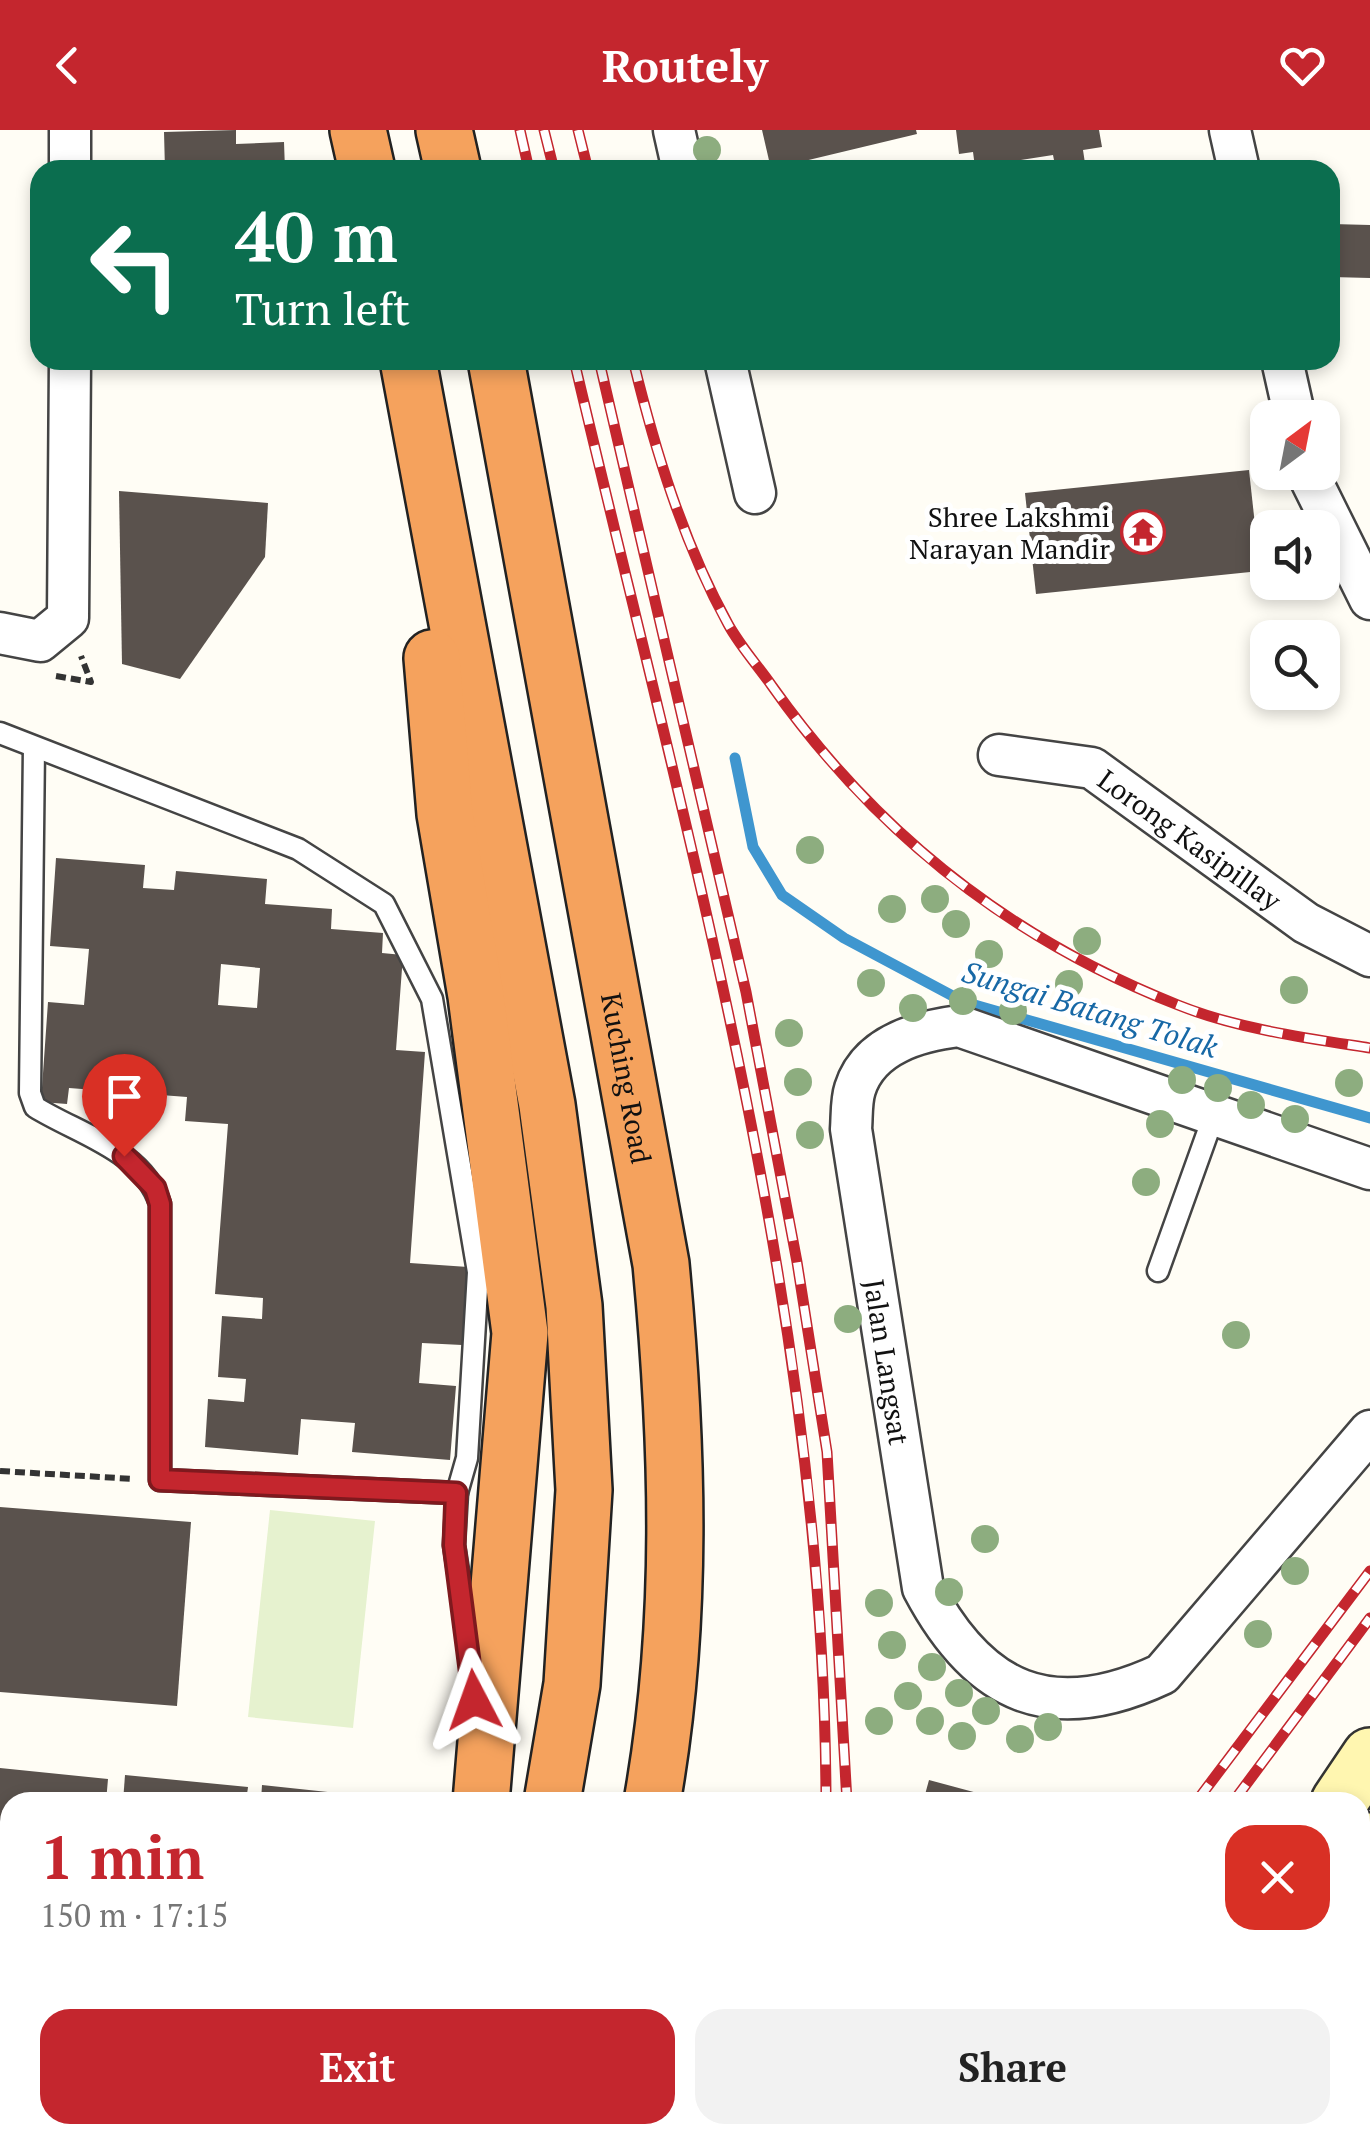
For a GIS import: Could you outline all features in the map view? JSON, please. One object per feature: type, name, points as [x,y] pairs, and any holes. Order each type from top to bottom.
[{"type":"highway","points":[[358,130],[364,160]]},
{"type":"highway","points":[[444,130],[452,160]]},
{"type":"highway","points":[[408,370],[445,814],[476,996],[520,1334],[481,1792]]},
{"type":"highway","points":[[409,370],[547,1105],[574,1306],[584,1490],[572,1684],[554,1792]]},
{"type":"highway","name":"Kuching Road","points":[[498,370],[661,1264],[675,1416],[676,1610],[666,1722],[654,1792]]},
{"type":"main road","points":[[1346,1792],[1370,1756]]},
{"type":"street","points":[[70,130],[70,160]]},
{"type":"street","points":[[674,130],[681,160]]},
{"type":"street","points":[[1230,130],[1237,160]]},
{"type":"street","points":[[0,633],[40,642],[68,618],[70,370]]},
{"type":"street","points":[[727,370],[755,493]]},
{"type":"street","points":[[1284,370],[1291,400]]},
{"type":"street","points":[[1316,490],[1370,599]]},
{"type":"street","name":"Lorong Kasipillay","points":[[999,755],[1092,768],[1306,922],[1370,956]]},
{"type":"street","name":"Jalan Langsat","points":[[1370,1169],[960,1026],[923,1031],[887,1047],[855,1088],[851,1129],[924,1588],[944,1628],[978,1668],[1037,1696],[1084,1697],[1126,1690],[1162,1674],[1370,1431]]},
{"type":"lane","points":[[0,734],[298,850],[384,904],[432,999],[478,1272],[467,1458],[456,1493],[454,1545],[472,1665],[479,1792]]},
{"type":"lane","points":[[34,747],[30,1093],[35,1107],[124,1156],[155,1188],[160,1204],[160,1480],[456,1493]]},
{"type":"lane","points":[[1158,1271],[1214,1115]]},
{"type":"path","points":[[0,1470],[160,1480]]},
{"type":"green space","points":[[270,1510],[375,1521],[353,1728],[248,1717]]},
{"type":"building","points":[[236,130],[236,144],[284,142],[285,160],[165,160],[164,132]]},
{"type":"building","points":[[762,130],[916,130],[917,134],[809,160],[769,160]]},
{"type":"building","points":[[956,130],[1099,130],[1102,147],[1083,150],[1084,160],[1054,160],[1053,155],[974,160],[973,152],[959,154]]},
{"type":"building","points":[[1340,224],[1370,225],[1370,278],[1340,277]]},
{"type":"building","name":"Shree Lakshmi Narayan Mandir","points":[[1249,470],[1253,510],[1250,510],[1250,572],[1036,594],[1025,493]]},
{"type":"building","points":[[119,491],[268,503],[265,557],[180,679],[122,664]]},
{"type":"building","points":[[56,858],[145,865],[143,888],[174,890],[176,871],[267,879],[265,904],[332,909],[331,929],[383,933],[382,953],[403,955],[396,1050],[425,1052],[410,1263],[468,1267],[462,1345],[422,1343],[419,1383],[456,1386],[450,1460],[352,1452],[355,1423],[301,1419],[298,1455],[205,1447],[208,1399],[244,1402],[246,1379],[218,1377],[222,1316],[262,1319],[263,1298],[215,1294],[228,1124],[185,1121],[187,1097],[69,1088],[67,1104],[41,1102],[48,1002],[84,1005],[89,949],[50,946]],"holes":[[[221,964],[260,968],[257,1008],[218,1005]]]},
{"type":"building","points":[[0,1507],[191,1522],[177,1706],[0,1692]]},
{"type":"building","points":[[0,1768],[108,1779],[107,1792],[0,1792]]},
{"type":"building","points":[[125,1775],[248,1787],[247,1792],[124,1792]]},
{"type":"building","points":[[929,1780],[974,1792],[926,1792]]},
{"type":"building","points":[[262,1785],[328,1792],[262,1792]]},
{"type":"waterway","name":"Sungai Batang Tolak","points":[[735,758],[753,847],[782,895],[844,938],[964,1002],[1370,1118]]},
{"type":"railway","points":[[520,130],[527,160]]},
{"type":"railway","points":[[544,130],[552,160]]},
{"type":"railway","points":[[578,130],[586,160]]},
{"type":"railway","points":[[576,370],[702,895],[775,1256],[802,1437],[819,1619],[826,1792]]},
{"type":"railway","points":[[601,370],[746,992],[797,1262],[827,1452],[846,1792]]},
{"type":"railway","points":[[636,370],[672,495],[697,561],[728,624],[812,739],[902,834],[1003,914],[1117,978],[1224,1020],[1370,1048]]},
{"type":"railway","points":[[1204,1792],[1370,1571]]},
{"type":"railway","points":[[1240,1792],[1370,1618]]},
{"type":"place","name":"Shree Lakshmi Narayan Mandir","points":[[1143,532]]},
{"type":"route","points":[[124,1156],[155,1188],[160,1204],[160,1480],[419,1488],[456,1493],[454,1545],[474,1700]]}]
